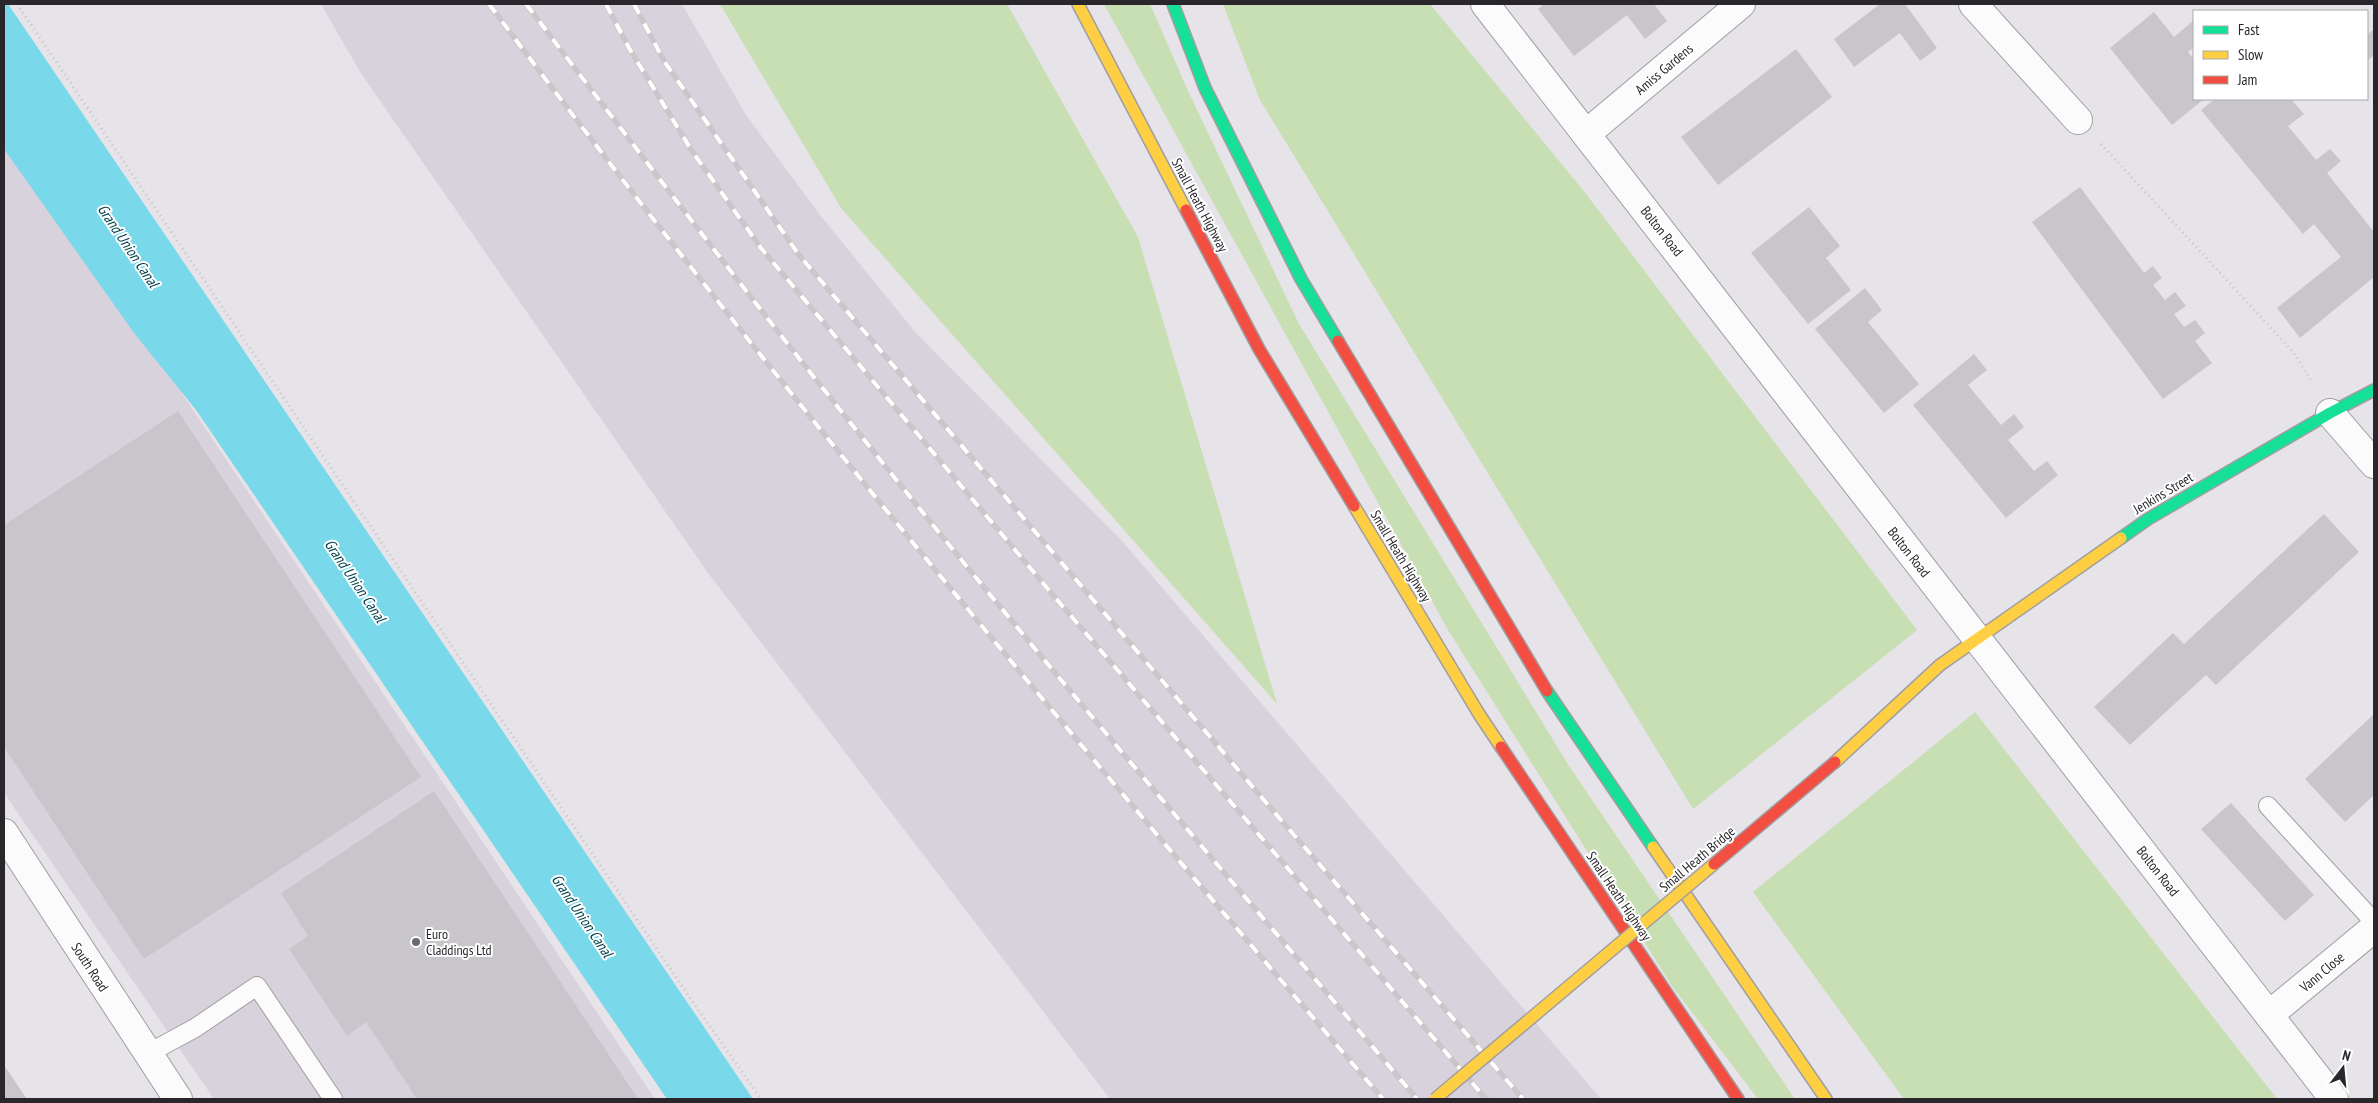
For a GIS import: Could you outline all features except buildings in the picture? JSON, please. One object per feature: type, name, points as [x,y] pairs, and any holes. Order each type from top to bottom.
[{"type":"main road","name":"Small Heath Highway","points":[[1078,4],[1258,349],[1479,714],[1738,1099]]},
{"type":"main road","points":[[1173,4],[1206,88],[1311,296],[1549,695],[1826,1099]]},
{"type":"main road","name":"Jenkins Street","points":[[1978,640],[2015,611],[2148,518],[2330,413],[2374,390]]},
{"type":"main road","name":"Small Heath Bridge","points":[[1435,1099],[1834,762],[1940,665],[1978,640]]},
{"type":"street","name":"Bolton Road","points":[[1485,4],[2334,1099]]},
{"type":"street","name":"Amiss Gardens","points":[[1586,134],[1741,4]]},
{"type":"street","points":[[1973,4],[2078,120]]},
{"type":"street","points":[[2330,413],[2374,464]]},
{"type":"street","name":"South Road","points":[[4,834],[178,1099]]},
{"type":"street","name":"Vann Close","points":[[2269,1015],[2374,928]]},
{"type":"lane","points":[[2268,806],[2374,922]]},
{"type":"lane","points":[[147,1054],[196,1028],[257,986],[333,1099]]},
{"type":"path","points":[[17,4],[664,960],[761,1099]]},
{"type":"path","points":[[2078,120],[2294,354],[2330,413]]},
{"type":"shaded area","points":[[321,4],[682,4],[746,115],[820,215],[916,333],[1122,541],[1601,1099],[1110,1099],[708,573],[360,72]]},
{"type":"shaded area","points":[[4,128],[655,1099],[214,1099],[4,793]]},
{"type":"green space","points":[[720,4],[1007,4],[1138,237],[1277,704],[841,208]]},
{"type":"green space","points":[[1104,4],[1150,4],[1188,91],[1299,324],[1569,766],[1795,1099],[1758,1099],[1672,986],[1448,630]]},
{"type":"green space","points":[[1223,4],[1430,4],[1583,190],[1917,630],[1693,809],[1260,100]]},
{"type":"green space","points":[[1975,712],[2277,1099],[1904,1099],[1753,892]]},
{"type":"water","name":"Grand Union Canal","points":[[4,4],[8,4],[753,1099],[667,1099],[196,410],[134,333],[4,149]]},
{"type":"railway","points":[[489,4],[704,284],[815,422],[1153,830],[1383,1099]]},
{"type":"railway","points":[[526,4],[742,285],[940,534],[1075,697],[1417,1099]]},
{"type":"railway","points":[[606,4],[629,48],[692,151],[761,248],[1053,595],[1486,1099]]},
{"type":"railway","points":[[634,4],[664,61],[799,255],[1281,820],[1523,1099]]},
{"type":"traffic: fast","points":[[1173,4],[1205,88],[1301,279],[1338,341]]},
{"type":"traffic: fast","points":[[2121,538],[2148,519],[2330,413],[2374,390]]},
{"type":"traffic: fast","points":[[1547,691],[1653,847]]},
{"type":"traffic: slow","points":[[1078,4],[1186,210]]},
{"type":"traffic: slow","points":[[1354,506],[1479,714],[1501,747]]},
{"type":"traffic: slow","points":[[1835,762],[1940,665],[2121,538]]},
{"type":"traffic: slow","points":[[1653,847],[1826,1099]]},
{"type":"traffic: slow","points":[[1435,1099],[1714,864]]},
{"type":"traffic: jam","points":[[1186,210],[1259,349],[1354,506]]},
{"type":"traffic: jam","points":[[1338,341],[1547,691]]},
{"type":"traffic: jam","points":[[1501,747],[1738,1099]]},
{"type":"traffic: jam","points":[[1714,864],[1835,762]]},
{"type":"place","name":"Euro Claddings Ltd","points":[[416,942]]}]
